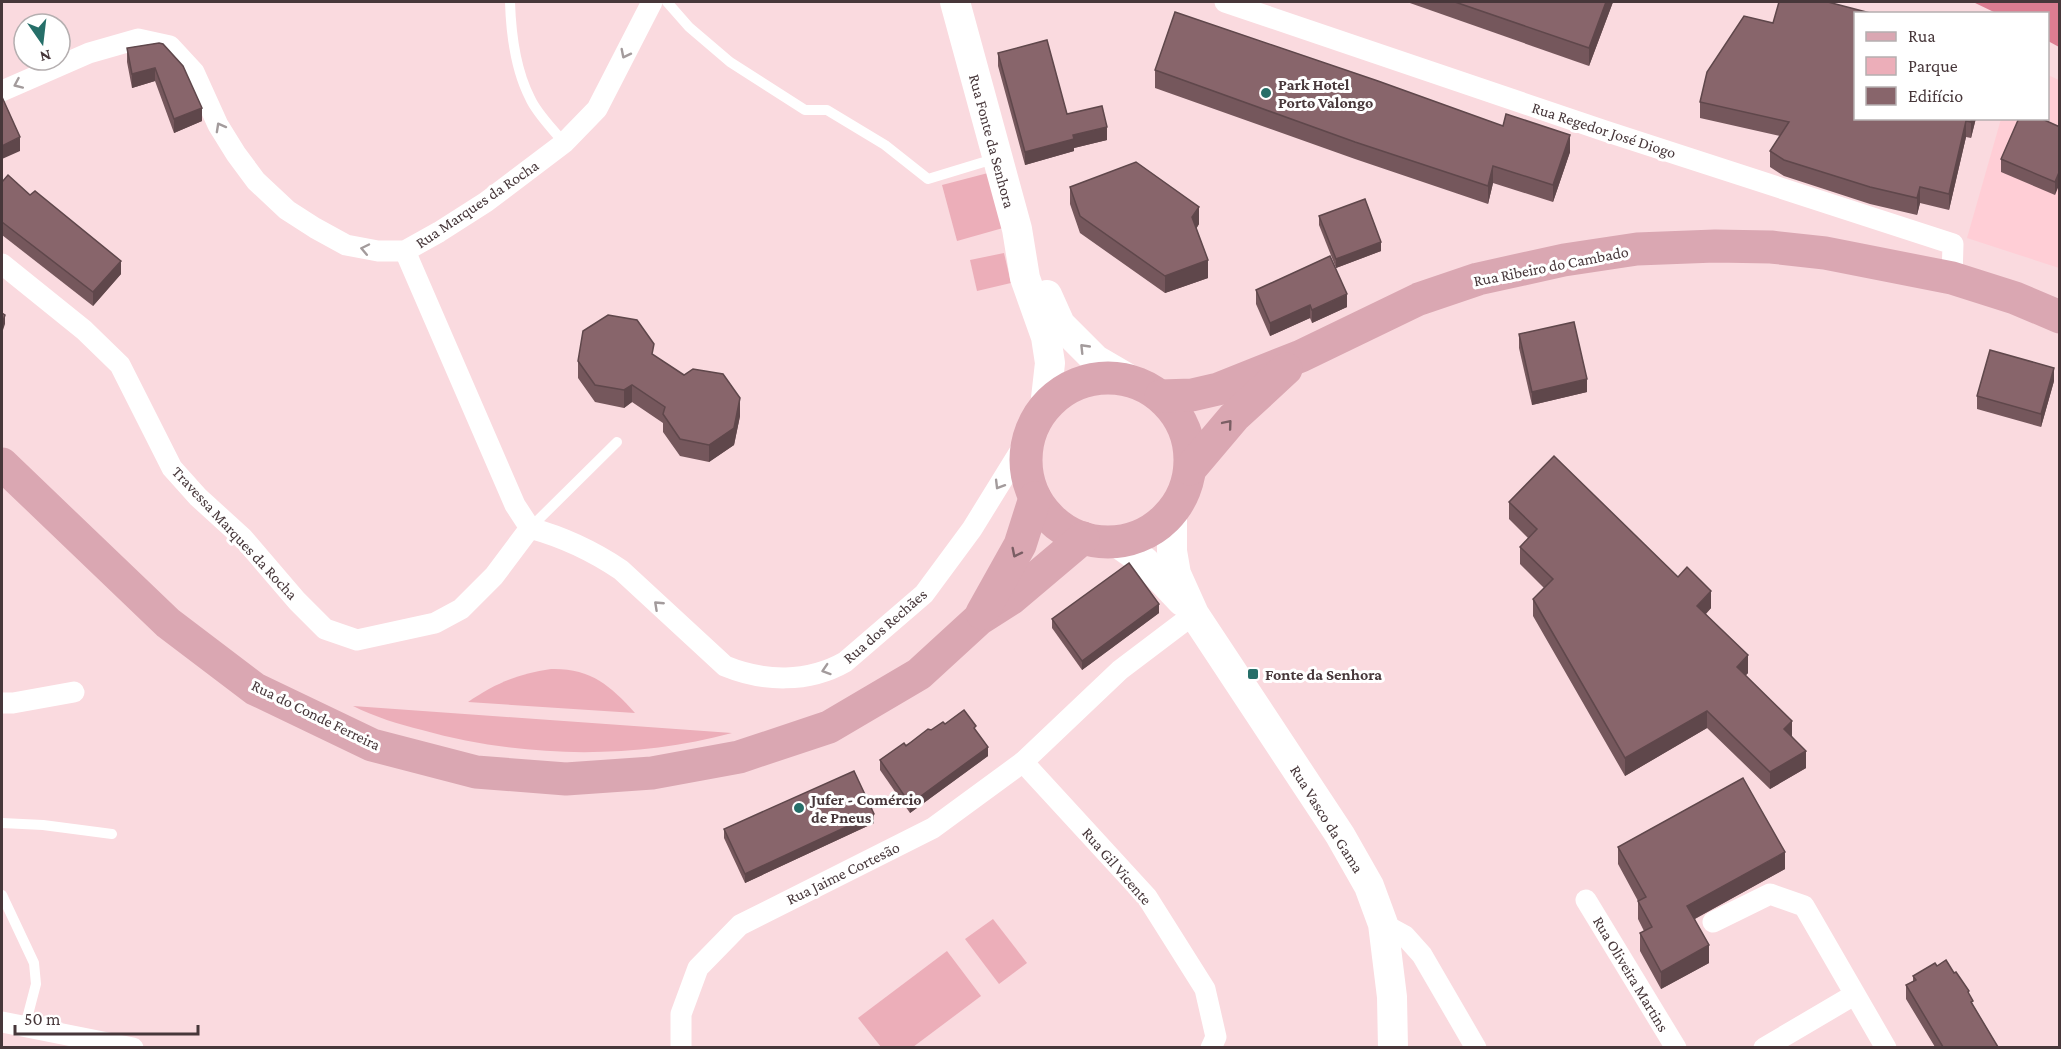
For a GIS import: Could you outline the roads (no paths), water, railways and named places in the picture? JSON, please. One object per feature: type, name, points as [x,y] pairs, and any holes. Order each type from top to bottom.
[{"type":"main road","name":"Rua Ribeiro do Cambado","points":[[1301,356],[1419,299],[1478,279],[1564,260],[1637,249],[1715,246],[1771,247],[1825,253],[1952,278],[2015,298],[2060,316]]},
{"type":"main road","points":[[1161,396],[1191,395],[1218,388],[1301,356]]},
{"type":"main road","points":[[1190,468],[1234,417],[1301,356]]},
{"type":"main road","points":[[1117,378],[1132,381],[1161,396],[1181,422],[1190,452],[1187,484],[1172,512],[1160,524],[1146,532],[1132,539],[1115,542],[1083,538],[1055,523],[1035,498],[1026,467],[1037,421],[1058,395],[1086,381],[1117,378]]},
{"type":"main road","name":"Rua do Conde Ferreira","points":[[4,469],[168,623],[255,689],[372,745],[476,772],[567,779],[652,773],[739,757],[829,727],[919,674],[979,619],[1012,598],[1083,538]]},
{"type":"main road","name":"Rua do Conde Ferreira","points":[[979,619],[1020,545],[1035,498]]},
{"type":"street","name":"Rua Marques da Rocha","points":[[2,91],[89,53],[138,39],[170,46],[194,72],[218,125],[236,154],[256,181],[287,210],[346,245],[378,251],[405,251],[440,232],[486,202],[564,143],[597,109],[652,2]]},
{"type":"street","name":"Rua Fonte da Senhora","points":[[954,2],[1017,230],[1025,278],[1046,337],[1050,363],[1037,421]]},
{"type":"street","name":"Rua Fonte da Senhora","points":[[966,2],[965,27],[968,52]]},
{"type":"street","name":"Rua Regedor José Diogo","points":[[1225,2],[1605,131],[1953,244],[1952,278]]},
{"type":"street","name":"Rua Fonte da Senhora","points":[[1017,230],[1060,324],[1096,360],[1132,381]]},
{"type":"street","points":[[405,251],[515,505],[530,528]]},
{"type":"street","name":"Travessa Marques da Rocha","points":[[2,264],[84,330],[120,364],[172,468],[198,497],[243,538],[297,601],[325,629],[357,640],[435,623],[460,609],[494,576],[530,528]]},
{"type":"street","name":"Rua dos Rechães","points":[[530,528],[557,536],[603,557],[621,570],[725,666],[744,674],[771,678],[802,678],[835,668],[845,662],[924,594],[943,572],[972,529],[1037,421]]},
{"type":"street","name":"Rua Vasco da Gama","points":[[1172,512],[1172,551],[1176,574],[1194,614],[1340,835],[1369,886],[1383,924],[1392,997],[1393,1047]]},
{"type":"street","name":"Rua Vasco da Gama","points":[[1115,542],[1145,562],[1194,614]]},
{"type":"street","name":"Rua Jaime Cortesão","points":[[681,1047],[681,1014],[698,968],[740,925],[933,828],[1023,762],[1120,670],[1194,614]]},
{"type":"street","points":[[2,703],[74,692]]},
{"type":"street","name":"Rua Gil Vicente","points":[[1023,762],[1147,897],[1205,989],[1216,1037],[1211,1047]]},
{"type":"street","points":[[1713,922],[1770,894],[1804,906],[1886,1047]]},
{"type":"street","name":"Rua Oliveira Martins","points":[[1586,900],[1676,1047]]},
{"type":"street","points":[[1383,924],[1405,936],[1422,955],[1476,1047]]},
{"type":"street","points":[[1764,1047],[1854,995]]},
{"type":"street","points":[[2,1022],[133,1047]]},
{"type":"lane","points":[[510,2],[518,66],[530,99],[564,143]]},
{"type":"lane","points":[[666,2],[689,27],[730,62],[805,110],[827,110],[885,145],[928,178],[998,158]]},
{"type":"lane","points":[[530,528],[617,442]]},
{"type":"lane","points":[[2,823],[43,825],[112,834]]},
{"type":"lane","points":[[2,894],[34,963],[36,984],[25,1026]]},
{"type":"place","name":"Park Hotel Porto Valongo","points":[[1266,93]]},
{"type":"place","name":"Fonte da Senhora","points":[[1253,674]]},
{"type":"place","name":"Jufer - Comércio de Pneus","points":[[799,808]]}]
